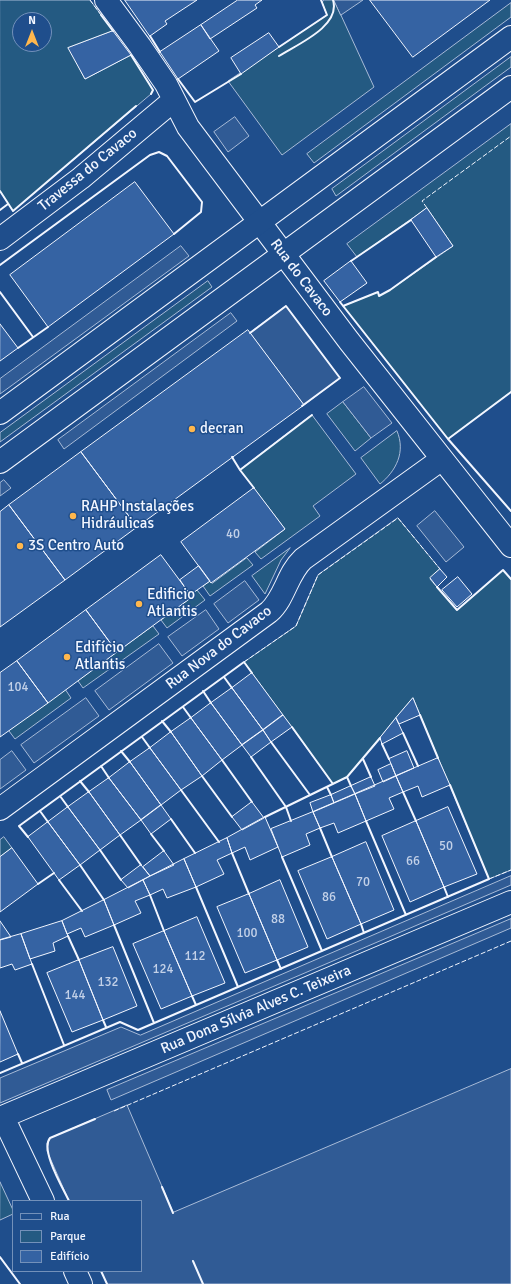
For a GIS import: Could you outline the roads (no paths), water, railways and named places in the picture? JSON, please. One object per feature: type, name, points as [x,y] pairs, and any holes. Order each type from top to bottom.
[{"type":"street","name":"Rua do Cavaco","points":[[106,0],[140,46],[174,100],[188,127],[284,255],[511,546]]},
{"type":"street","points":[[0,413],[511,37]]},
{"type":"street","points":[[0,462],[511,87]]},
{"type":"street","name":"Travessa do Cavaco","points":[[0,239],[82,178],[174,100]]},
{"type":"street","name":"Rua Nova do Cavaco","points":[[0,809],[269,612],[278,602],[292,571],[303,559],[442,459]]},
{"type":"street","name":"Rua Dona Sílvia Alves C. Teixeira","points":[[2,1118],[511,902]]},
{"type":"street","points":[[2,1118],[42,1200]]},
{"type":"street","points":[[75,1272],[81,1284]]},
{"type":"place","name":"decran","points":[[192,429]]},
{"type":"place","name":"RAHP Instalações Hidráulicas","points":[[73,516]]},
{"type":"place","name":"3S Centro Auto","points":[[20,546]]},
{"type":"place","name":"Edificio Atlantis","points":[[139,604]]},
{"type":"place","name":"Edifício Atlantis","points":[[67,657]]}]
